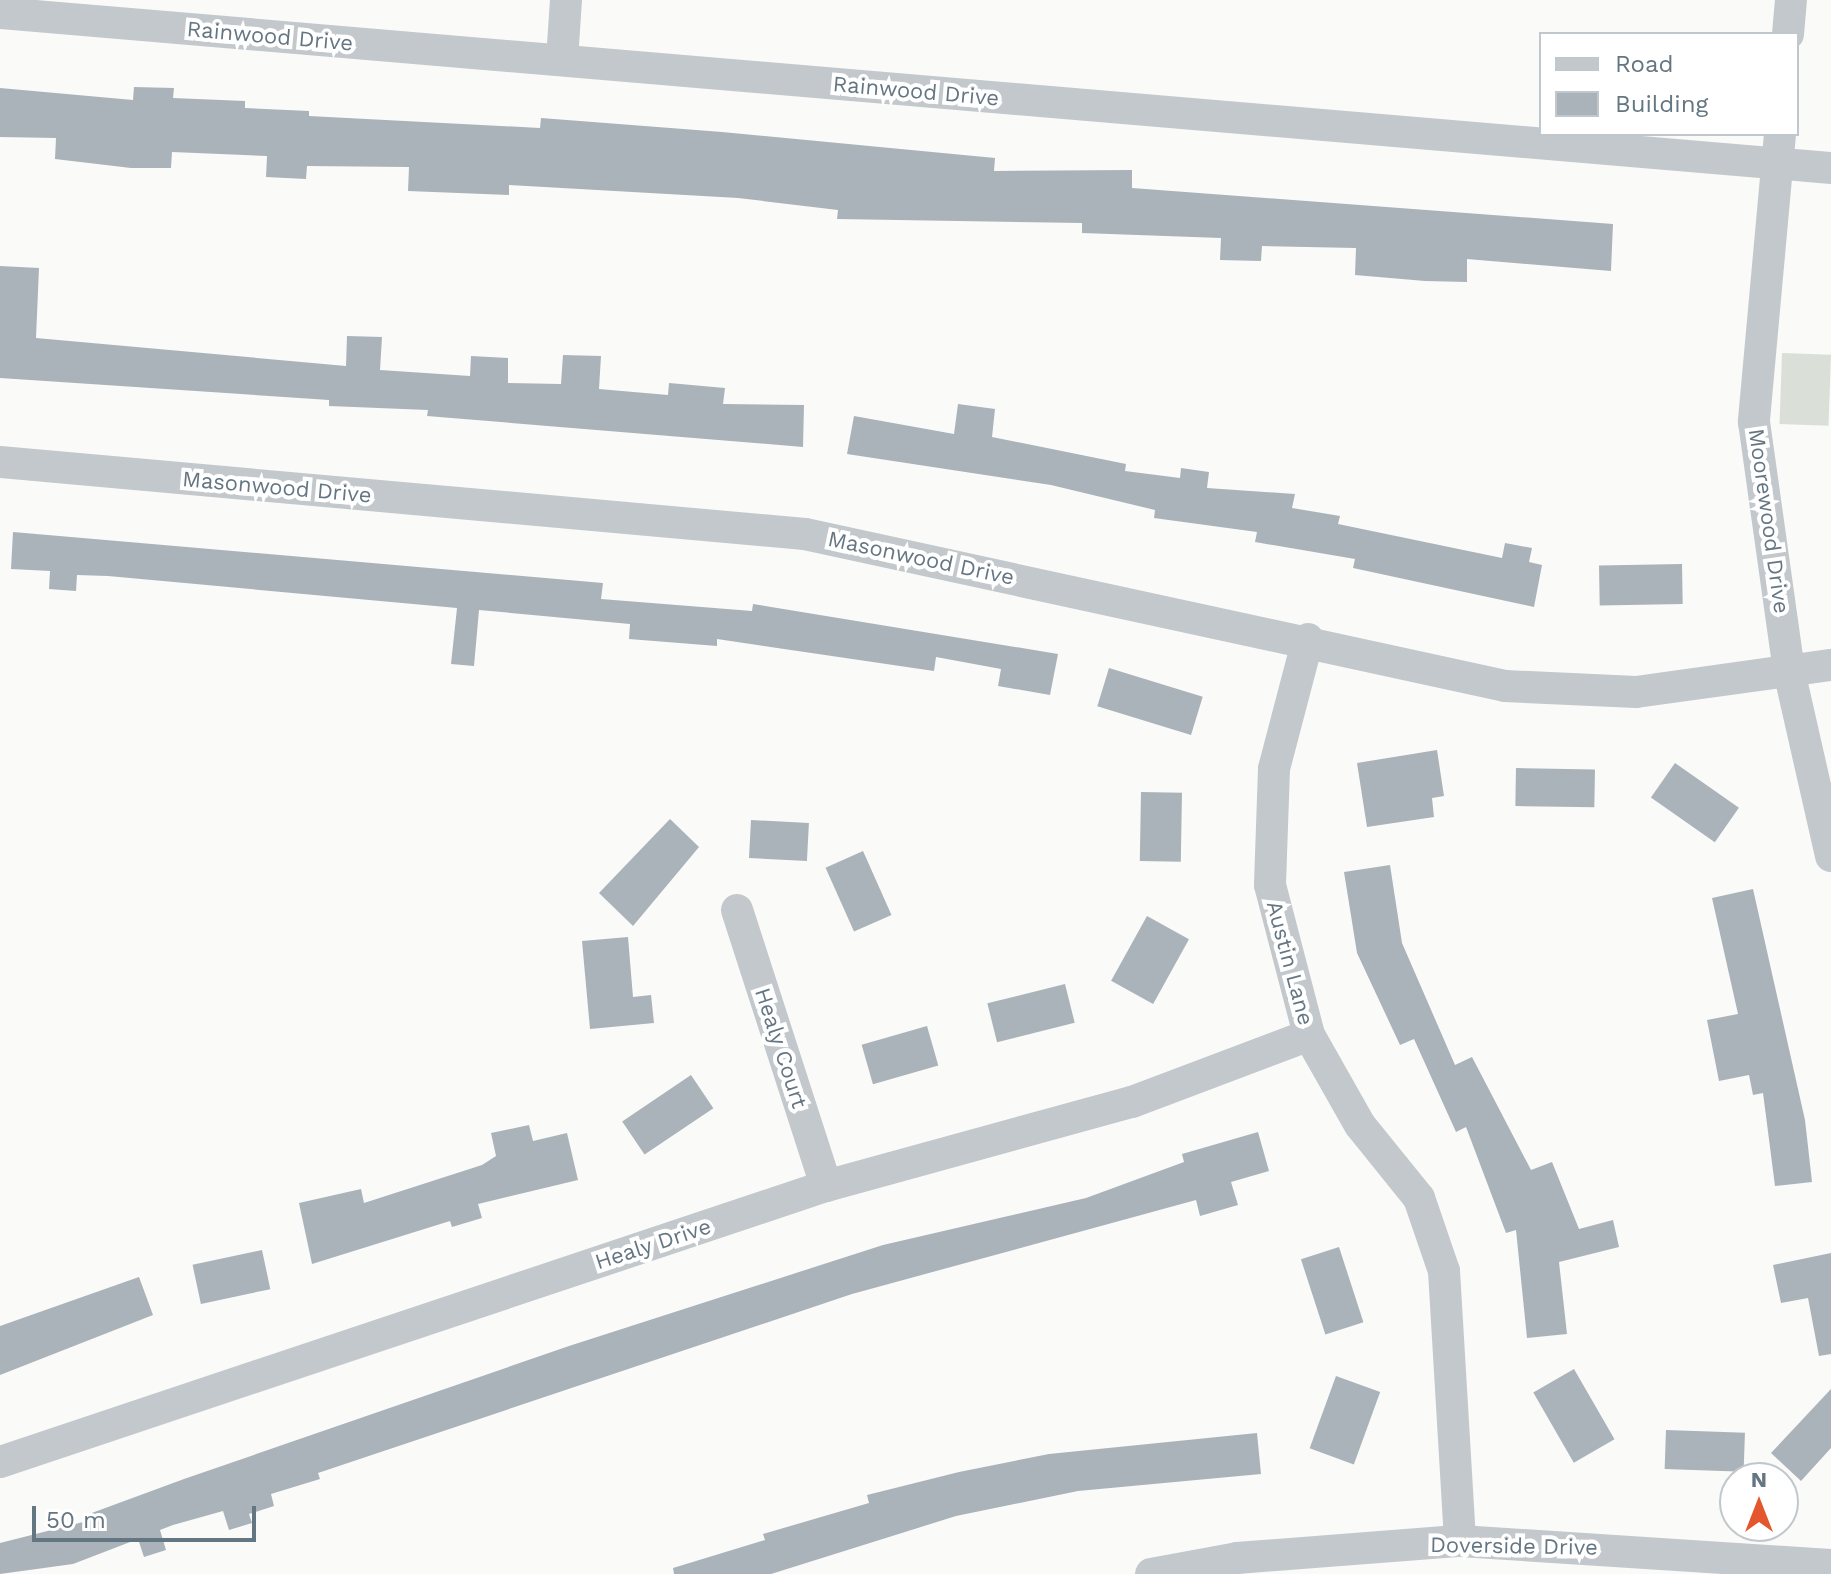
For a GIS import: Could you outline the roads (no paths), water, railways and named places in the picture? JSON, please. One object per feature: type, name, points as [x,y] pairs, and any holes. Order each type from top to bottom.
[{"type":"street","points":[[562,60],[566,0]]},
{"type":"street","points":[[1788,32],[1791,0]]},
{"type":"street","name":"Rainwood Drive","points":[[0,13],[148,13],[562,60],[1539,131]]},
{"type":"street","name":"Rainwood Drive","points":[[1601,136],[1779,149],[1831,168]]},
{"type":"street","name":"Moorewood Drive","points":[[1779,149],[1754,422],[1789,671],[1831,856]]},
{"type":"street","name":"Masonwood Drive","points":[[0,462],[805,534],[1308,639],[1505,686],[1636,692],[1831,665]]},
{"type":"street","name":"Austin Lane","points":[[1308,639],[1274,769],[1270,885],[1309,1035],[1360,1125],[1419,1198],[1444,1271],[1460,1541]]},
{"type":"street","name":"Healy Court","points":[[737,910],[826,1186]]},
{"type":"street","name":"Healy Drive","points":[[0,1462],[826,1186],[1132,1102],[1309,1035]]},
{"type":"street","name":"Doverside Drive","points":[[1151,1574],[1237,1558],[1460,1541],[1831,1565]]}]
